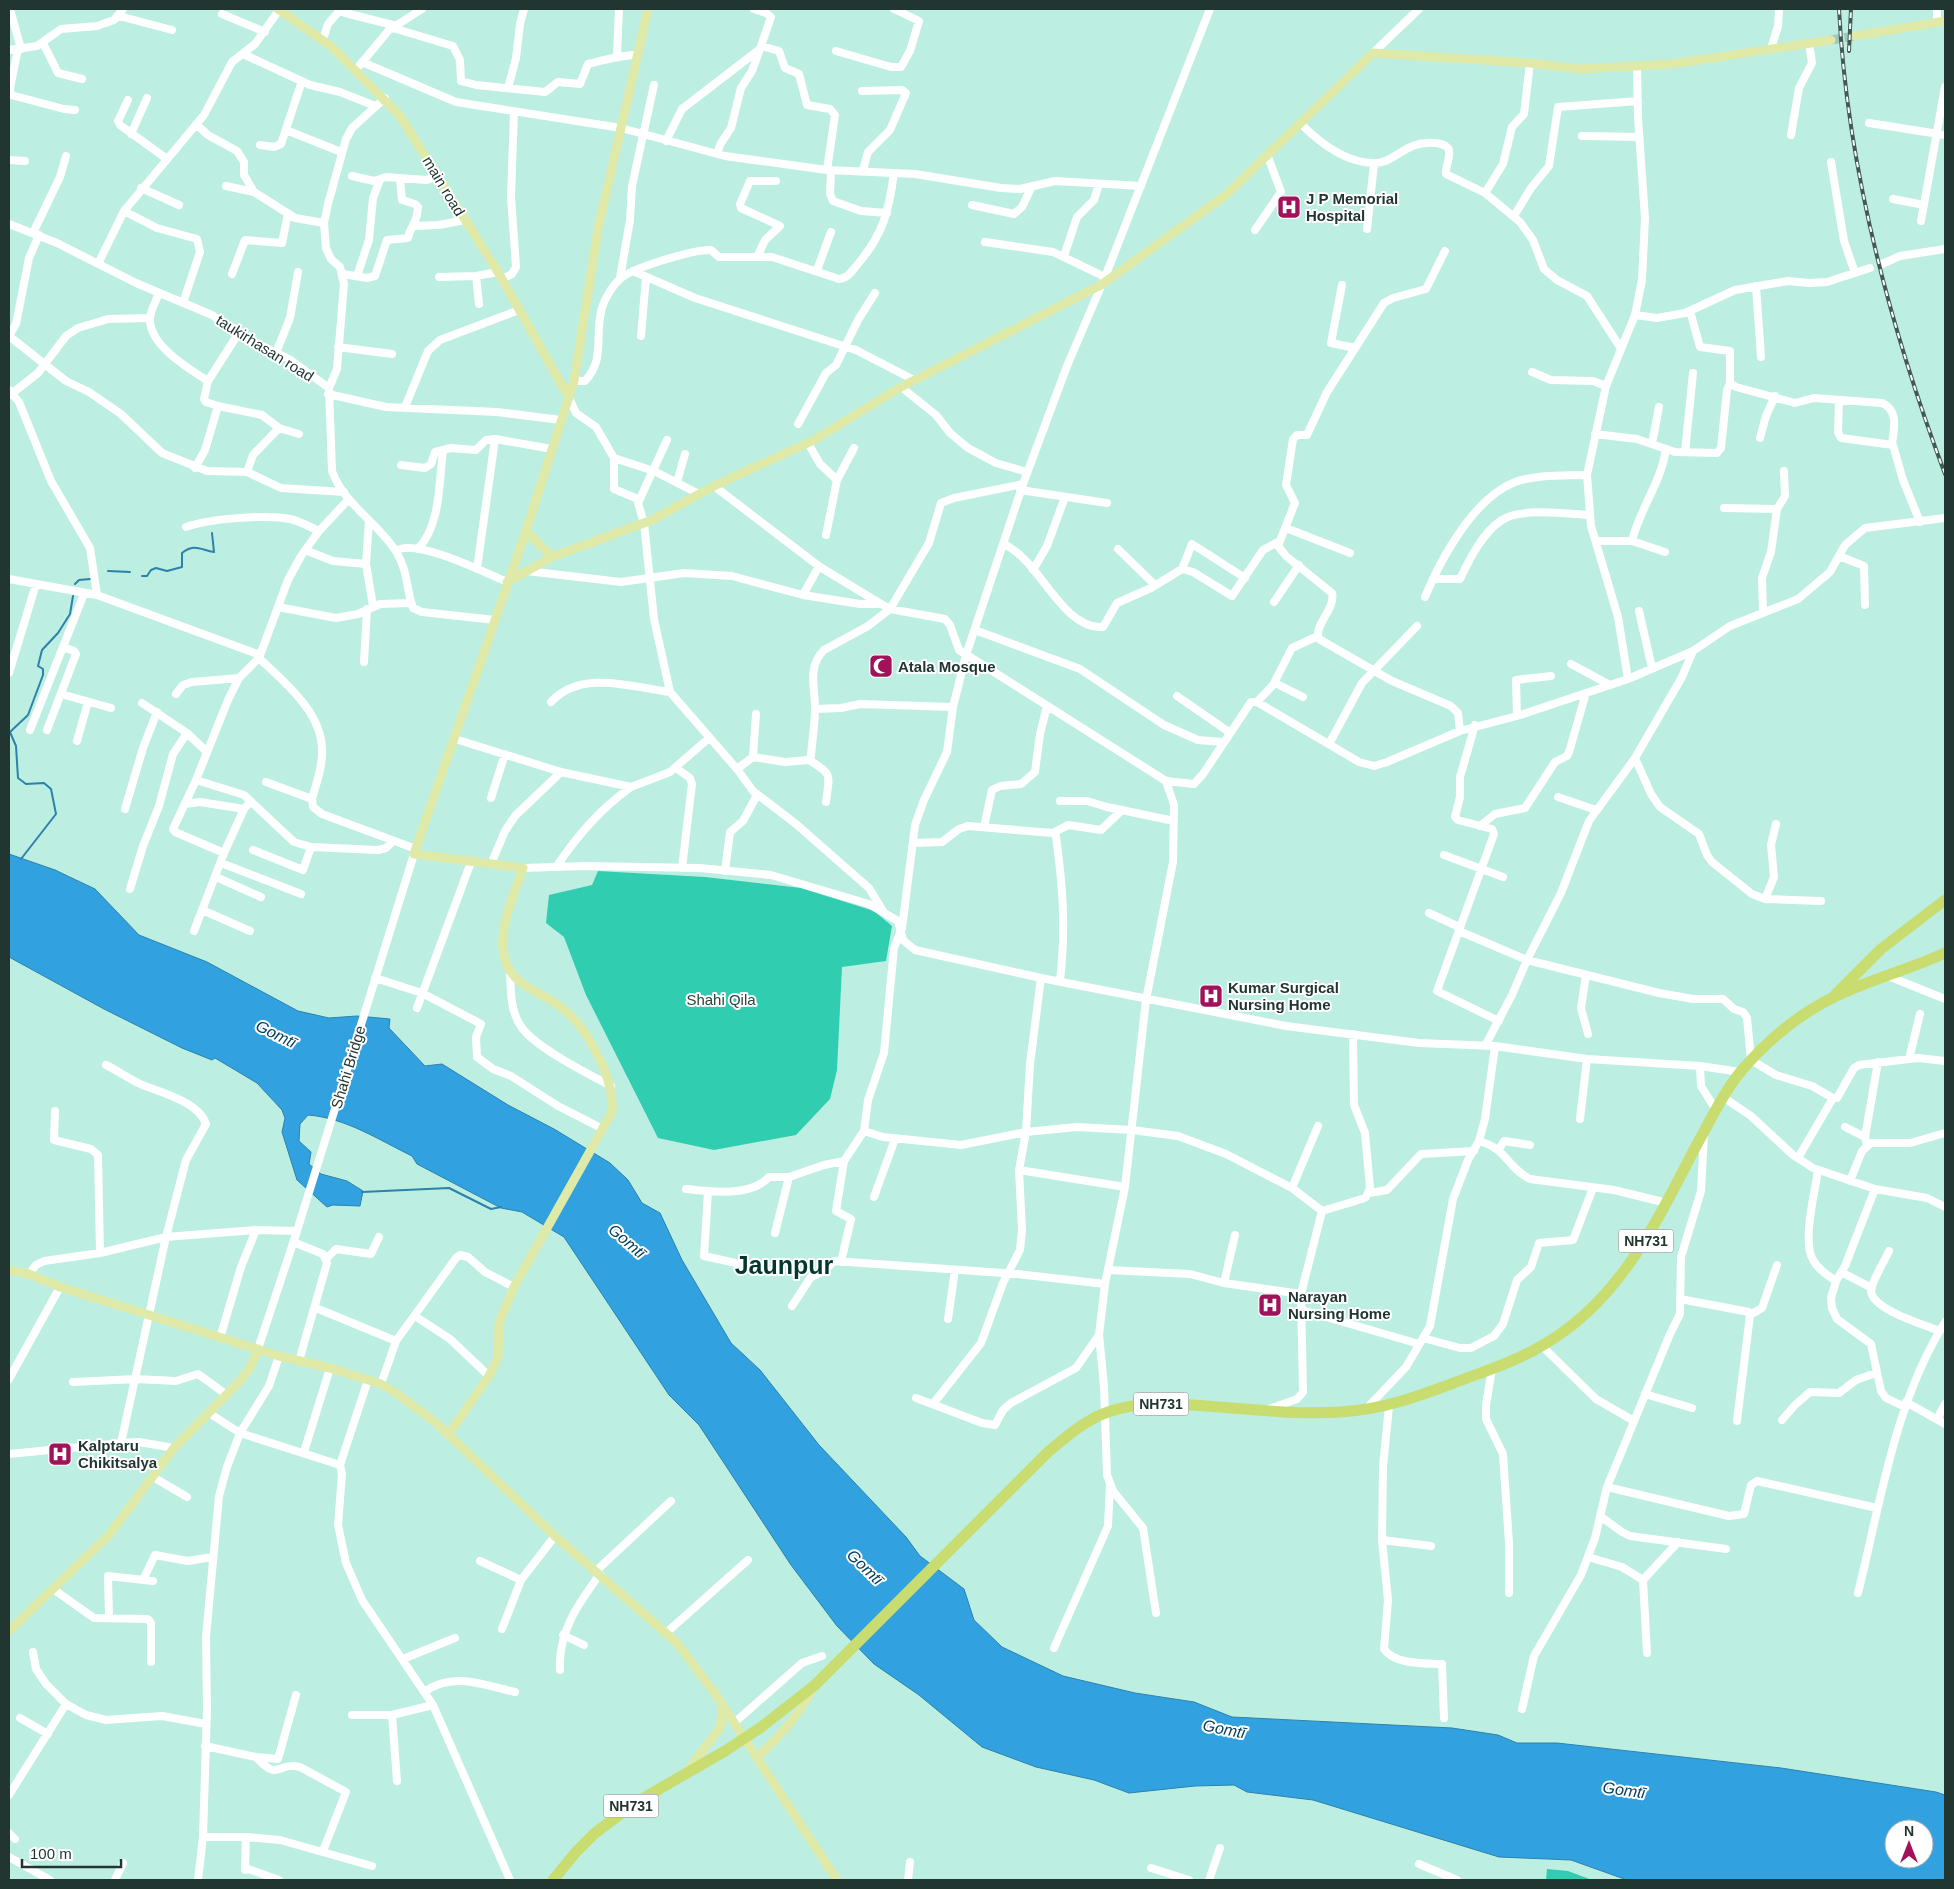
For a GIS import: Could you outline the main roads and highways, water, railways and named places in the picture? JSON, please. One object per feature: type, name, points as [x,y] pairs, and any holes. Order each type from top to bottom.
[{"type":"highway","name":"NH731","points":[[1833,997],[1881,949],[1945,900]]},
{"type":"highway","name":"NH731","points":[[554,1880],[576,1852],[595,1833],[635,1803],[687,1771],[725,1751],[760,1728],[818,1681],[976,1526],[1048,1452],[1070,1434],[1104,1413],[1129,1407],[1172,1404],[1311,1413],[1364,1410],[1389,1406],[1492,1369],[1542,1346],[1570,1326],[1607,1292],[1631,1265],[1667,1203],[1716,1110],[1740,1072],[1751,1060],[1791,1024],[1833,997],[1945,953]]},
{"type":"main road","name":"main road","points":[[279,9],[359,66],[412,132],[500,276],[569,398]]},
{"type":"main road","points":[[448,1434],[489,1376],[498,1357],[499,1324],[514,1287],[612,1112],[613,1098],[610,1086],[596,1052],[575,1020],[551,1000],[522,984],[510,972],[504,952],[505,925],[523,868],[471,862],[415,851],[526,531],[574,381],[598,230],[648,9]]},
{"type":"main road","points":[[1855,36],[1941,22]]},
{"type":"main road","points":[[507,582],[552,557],[644,523],[714,486],[808,443],[914,380],[1103,281],[1226,195],[1268,157],[1373,53],[1530,63],[1580,69],[1672,64],[1832,40]]},
{"type":"main road","points":[[526,531],[552,557]]},
{"type":"main road","points":[[9,1270],[29,1274],[60,1287],[220,1338],[381,1384],[396,1393],[448,1434],[555,1536],[666,1633],[682,1650],[724,1706],[837,1880]]},
{"type":"main road","points":[[9,1631],[108,1536],[174,1448],[227,1395],[250,1368],[258,1349]]},
{"type":"main road","points":[[757,1758],[786,1728],[805,1704],[818,1681]]},
{"type":"main road","points":[[687,1771],[720,1728],[724,1706]]},
{"type":"water","name":"Gomtī","points":[[9,854],[55,870],[95,889],[139,935],[207,962],[298,1011],[329,1018],[357,1016],[390,1019],[389,1028],[425,1066],[442,1064],[508,1105],[554,1129],[610,1163],[628,1180],[642,1203],[660,1213],[682,1260],[731,1343],[760,1370],[819,1445],[906,1537],[920,1556],[964,1589],[974,1620],[1002,1647],[1063,1676],[1135,1693],[1194,1702],[1232,1717],[1452,1728],[1498,1735],[1517,1743],[1557,1743],[1781,1768],[1936,1792],[1945,1795],[1945,1880],[1627,1880],[1571,1860],[1499,1857],[1313,1800],[1247,1792],[1234,1785],[1195,1786],[1129,1793],[1094,1780],[1036,1767],[982,1747],[919,1695],[874,1664],[837,1626],[791,1565],[699,1425],[669,1395],[564,1237],[522,1212],[501,1208],[417,1164],[412,1156],[362,1131],[336,1120],[308,1115],[300,1124],[299,1141],[311,1152],[309,1164],[321,1174],[347,1181],[363,1191],[360,1206],[333,1205],[327,1207],[297,1180],[282,1132],[285,1118],[282,1110],[257,1083],[215,1058],[212,1060],[182,1048],[104,1009],[9,957]]},
{"type":"waterway","points":[[142,576],[147,576],[151,570],[156,568],[167,571],[182,567],[182,553],[190,548],[214,552],[212,533]]},
{"type":"waterway","points":[[108,571],[130,572]]},
{"type":"waterway","points":[[75,584],[79,580],[90,579]]},
{"type":"waterway","points":[[21,859],[56,814],[51,789],[44,783],[26,784],[18,778],[16,746],[10,732],[28,715],[43,675],[43,669],[38,666],[42,650],[58,633],[70,614],[73,596]]},
{"type":"waterway","points":[[362,1192],[449,1188],[491,1209],[501,1207]]},
{"type":"tunnel","points":[[1831,40],[1855,36]]},
{"type":"railway","points":[[1839,9],[1851,127],[1874,245],[1906,361],[1945,474]]},
{"type":"railway","points":[[1849,51],[1851,9]]},
{"type":"place","name":"J P Memorial Hospital","points":[[1289,207]]},
{"type":"place","name":"Atala Mosque","points":[[881,666]]},
{"type":"place","name":"Kumar Surgical Nursing Home","points":[[1211,996]]},
{"type":"place","name":"Narayan Nursing Home","points":[[1270,1305]]},
{"type":"place","name":"Kalptaru Chikitsalya","points":[[60,1454]]},
{"type":"district","name":"Jaunpur","points":[[784,1265]]},
{"type":"park label","name":"Shahi Qila","points":[[721,999]]}]
